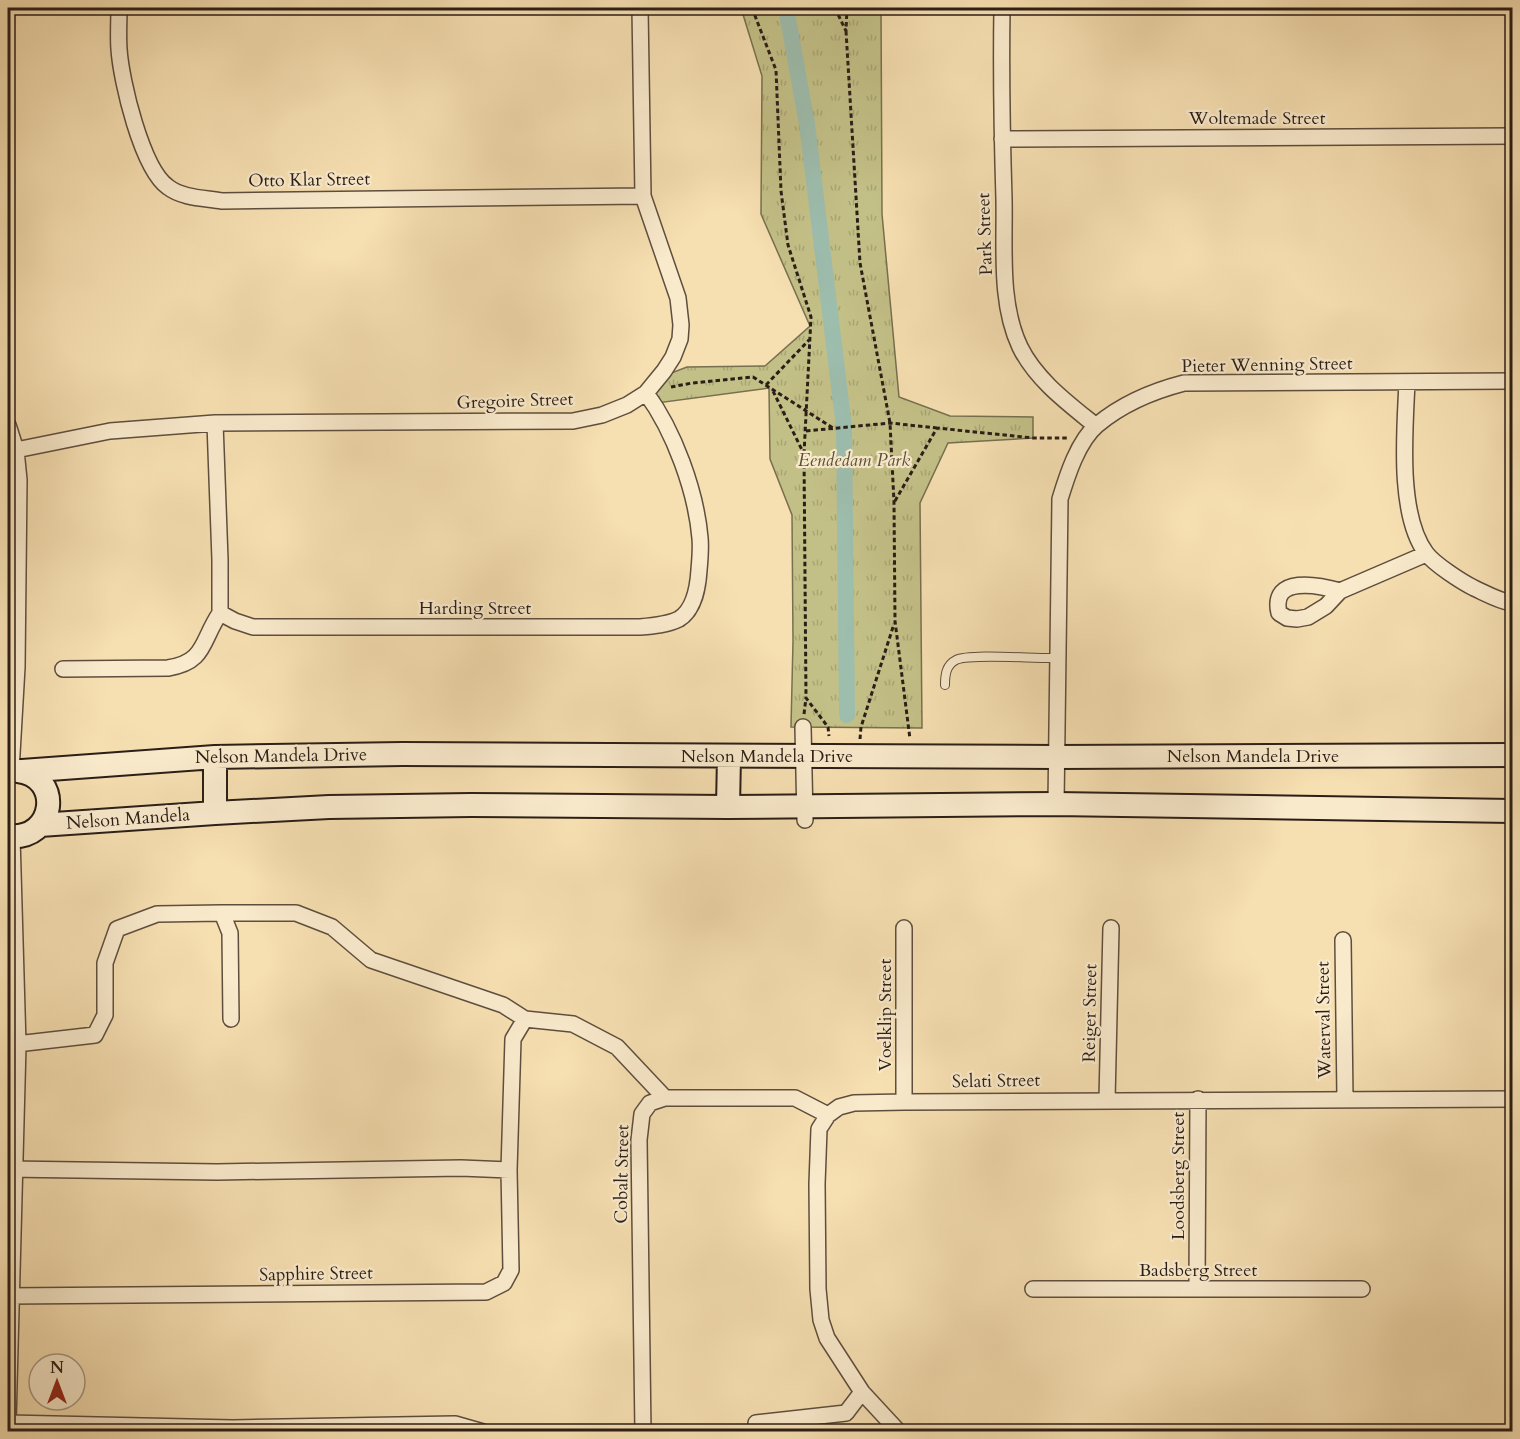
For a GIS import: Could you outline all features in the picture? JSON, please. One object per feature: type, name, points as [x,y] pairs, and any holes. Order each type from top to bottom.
[{"type":"street","name":"Otto Klar Street","points":[[119,8],[121,69],[144,153],[154,173],[168,188],[191,196],[222,201],[643,196]]},
{"type":"street","name":"Gregoire Street","points":[[16,450],[110,431],[215,423],[573,421],[602,415],[627,405],[646,393],[673,357],[680,339],[681,325],[678,298],[643,196],[640,8]]},
{"type":"street","name":"Park Street","points":[[1002,8],[1005,261],[1010,320],[1021,349],[1040,375],[1065,401],[1096,426]]},
{"type":"street","name":"Woltemade Street","points":[[1002,139],[1512,136]]},
{"type":"street","name":"Pieter Wenning Street","points":[[1056,804],[1060,499],[1070,466],[1096,426],[1156,390],[1184,383],[1512,381]]},
{"type":"street","points":[[1407,382],[1404,450],[1406,488],[1414,527],[1426,554],[1461,582],[1503,602],[1512,603]]},
{"type":"street","name":"Harding Street","points":[[220,613],[253,627],[639,627],[662,624],[680,618],[691,605],[698,583],[701,538],[692,493],[672,438],[646,393]]},
{"type":"street","points":[[63,669],[168,668],[185,665],[197,656],[211,626],[220,613],[215,423]]},
{"type":"street","points":[[8,425],[16,450],[19,480],[12,655],[14,771],[32,775],[40,782],[46,790],[48,801],[48,811],[40,825],[28,835],[10,837],[13,1045],[8,1423],[233,1428],[454,1424],[483,1431]]},
{"type":"street","points":[[1340,591],[1426,554]]},
{"type":"street","points":[[803,727],[805,814]]},
{"type":"street","name":"Nelson Mandela Drive","points":[[14,771],[215,756],[402,754],[1056,757],[1512,754]]},
{"type":"street","points":[[215,756],[215,813],[329,807],[447,806],[728,807],[805,814],[1056,804],[1512,811]]},
{"type":"street","points":[[728,807],[729,756]]},
{"type":"street","name":"Nelson Mandela","points":[[40,825],[215,813]]},
{"type":"street","points":[[222,913],[230,933],[231,1019]]},
{"type":"street","points":[[13,1045],[95,1035],[105,1015],[105,963],[117,929],[157,914],[296,913],[332,927],[371,960],[503,1005],[525,1019],[573,1024],[617,1047],[665,1098],[795,1098],[828,1115],[819,1129],[817,1184],[818,1288],[821,1320],[827,1338],[862,1392],[899,1431]]},
{"type":"street","name":"Voelklip Street","points":[[904,928],[904,1102]]},
{"type":"street","name":"Reiger Street","points":[[1107,1100],[1111,928]]},
{"type":"street","name":"Waterval Street","points":[[1343,939],[1345,1099]]},
{"type":"street","name":"Sapphire Street","points":[[10,1296],[486,1292],[504,1283],[512,1270],[509,1170],[513,1039],[525,1019]]},
{"type":"street","name":"Cobalt Street","points":[[643,1431],[639,1140],[642,1114],[650,1103],[665,1098]]},
{"type":"street","name":"Selati Street","points":[[828,1115],[839,1107],[854,1103],[1198,1099],[1512,1099]]},
{"type":"street","name":"Loodsberg Street","points":[[1197,1289],[1198,1099]]},
{"type":"street","points":[[11,1169],[217,1172],[461,1168],[509,1170]]},
{"type":"street","name":"Badsberg Street","points":[[1033,1289],[1362,1289]]},
{"type":"street","points":[[756,1423],[846,1413],[862,1392]]},
{"type":"lane","points":[[945,685],[945,675],[949,665],[957,660],[972,657],[1057,658]]},
{"type":"path","points":[[752,8],[776,70],[781,190],[788,245],[811,317],[804,454],[806,698]]},
{"type":"path","points":[[835,8],[846,31]]},
{"type":"path","points":[[847,8],[846,31],[860,263],[890,423],[894,502],[895,621],[912,756]]},
{"type":"path","points":[[766,385],[810,339]]},
{"type":"path","points":[[646,393],[692,383],[753,377],[833,428]]},
{"type":"path","points":[[773,389],[804,454]]},
{"type":"path","points":[[806,431],[890,423],[1033,438],[1087,439]]},
{"type":"path","points":[[894,502],[937,428]]},
{"type":"path","points":[[859,755],[861,727],[895,621]]},
{"type":"green space","name":"Eendedam Park","points":[[741,8],[881,8],[882,214],[899,397],[950,416],[1033,417],[1033,438],[948,443],[920,503],[922,728],[791,727],[792,515],[770,459],[769,388],[657,403],[653,380],[687,367],[765,366],[810,326],[761,214],[762,76]]},
{"type":"waterway","points":[[786,8],[807,124],[844,427],[847,715]]}]
